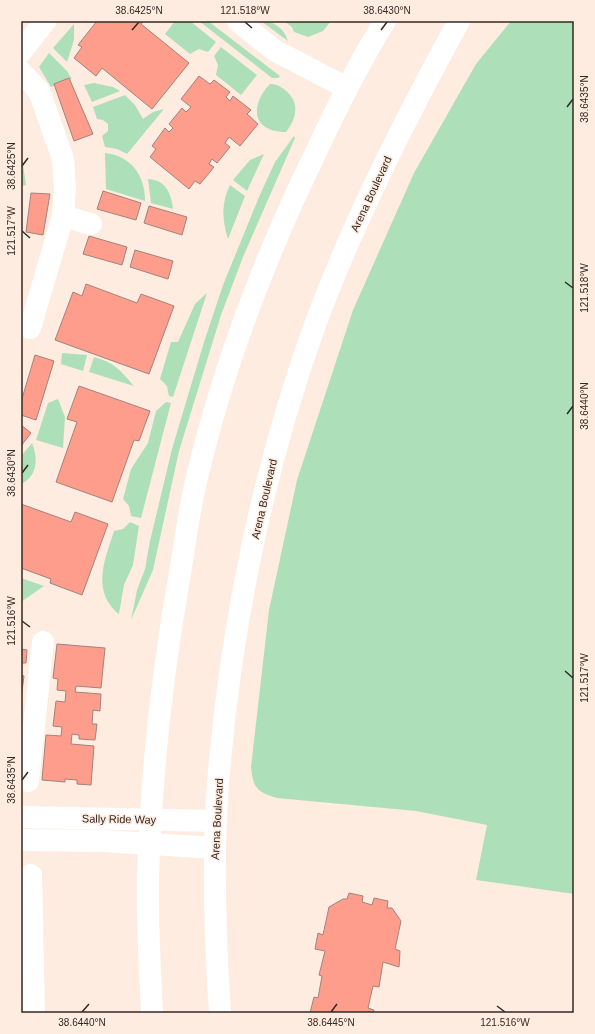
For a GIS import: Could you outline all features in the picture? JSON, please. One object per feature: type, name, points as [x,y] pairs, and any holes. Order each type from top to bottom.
[{"type":"main road","points":[[21,52],[45,21]]},
{"type":"main road","points":[[238,21],[274,50],[346,88]]},
{"type":"main road","points":[[152,1013],[148,911],[151,820],[161,691],[196,481],[225,380],[263,272],[296,192],[346,88],[385,21]]},
{"type":"main road","name":"Arena Boulevard","points":[[220,1013],[216,958],[215,848],[218,785],[230,676],[261,508],[287,412],[317,320],[349,242],[398,135],[459,21]]},
{"type":"main road","points":[[21,72],[39,91],[63,159],[65,188],[63,216],[30,328]]},
{"type":"main road","points":[[63,216],[91,224]]},
{"type":"main road","points":[[28,781],[28,713],[43,642]]},
{"type":"main road","name":"Sally Ride Way","points":[[21,817],[216,821]]},
{"type":"main road","name":"Sally Ride Way","points":[[21,840],[150,844],[215,848]]},
{"type":"main road","points":[[31,875],[27,940],[34,1013]]},
{"type":"green space","points":[[175,21],[190,21],[216,42],[208,52],[199,49],[190,54],[165,34]]},
{"type":"green space","points":[[199,21],[208,21],[280,76],[278,78],[272,78]]},
{"type":"green space","points":[[261,21],[270,22],[278,26],[284,32],[288,41]]},
{"type":"green space","points":[[284,21],[331,21],[323,31],[308,37],[294,32],[292,27]]},
{"type":"green space","points":[[511,21],[574,21],[574,894],[476,880],[487,825],[416,811],[277,798],[260,791],[257,788],[253,779],[251,767],[269,610],[297,480],[353,310],[414,173],[476,64]]},
{"type":"green space","points":[[74,24],[74,40],[67,62],[53,48]]},
{"type":"green space","points":[[221,47],[257,75],[241,95],[216,75],[218,65],[214,56]]},
{"type":"green space","points":[[49,53],[67,71],[72,79],[51,87],[39,67]]},
{"type":"green space","points":[[94,83],[113,87],[120,91],[92,102],[84,85]]},
{"type":"green space","points":[[270,84],[274,84],[285,90],[290,95],[295,105],[293,121],[286,132],[274,131],[266,127],[260,122],[257,116],[259,100]]},
{"type":"green space","points":[[125,95],[135,105],[143,119],[153,112],[164,109],[127,154],[117,149],[105,147],[102,136],[108,131],[108,124],[103,120],[97,119],[93,107]]},
{"type":"green space","points":[[294,136],[295,138],[243,257],[221,315],[179,451],[153,570],[131,620],[137,590],[145,569],[150,541],[172,449],[204,342],[223,285],[275,162]]},
{"type":"green space","points":[[21,151],[26,185],[21,186]]},
{"type":"green space","points":[[105,153],[122,158],[135,168],[142,183],[145,201],[106,189]]},
{"type":"green space","points":[[264,154],[247,191],[233,180],[250,160]]},
{"type":"green space","points":[[148,179],[159,182],[166,188],[171,198],[173,209],[151,203]]},
{"type":"green space","points":[[230,185],[245,196],[228,239],[223,212],[225,198]]},
{"type":"green space","points":[[207,293],[173,397],[169,396],[167,386],[160,379],[171,342],[178,342],[195,304]]},
{"type":"green space","points":[[62,353],[87,355],[83,371],[61,364]]},
{"type":"green space","points":[[94,357],[112,364],[134,386],[89,372]]},
{"type":"green space","points":[[58,399],[65,417],[63,448],[36,440],[48,403]]},
{"type":"green space","points":[[166,402],[171,403],[141,518],[131,516],[129,506],[123,499],[131,469],[148,443],[156,411]]},
{"type":"green space","points":[[32,443],[36,460],[34,471],[27,481],[21,484],[21,456]]},
{"type":"green space","points":[[130,522],[139,526],[133,565],[124,585],[119,614],[107,600],[102,583],[103,574],[106,557],[114,531],[123,529]]},
{"type":"green space","points":[[21,578],[44,586],[21,602]]},
{"type":"building","points":[[97,21],[143,21],[141,24],[189,63],[152,109],[102,68],[96,76],[74,58],[82,47],[78,45]]},
{"type":"building","points":[[199,76],[210,84],[214,80],[230,92],[226,97],[230,101],[233,96],[251,110],[247,114],[258,124],[240,146],[229,137],[225,143],[230,147],[217,163],[212,159],[209,164],[214,167],[200,184],[195,181],[189,189],[150,157],[156,149],[152,146],[165,128],[169,132],[173,128],[169,124],[182,108],[186,112],[191,107],[181,99]]},
{"type":"building","points":[[69,78],[93,134],[74,141],[54,84]]},
{"type":"building","points":[[103,191],[141,203],[136,220],[97,209]]},
{"type":"building","points":[[31,193],[50,194],[43,235],[26,232]]},
{"type":"building","points":[[149,206],[187,217],[182,235],[144,223]]},
{"type":"building","points":[[89,236],[127,247],[122,265],[83,254]]},
{"type":"building","points":[[135,250],[173,261],[168,279],[130,267]]},
{"type":"building","points":[[86,284],[137,303],[141,294],[174,306],[149,374],[55,340],[73,292],[82,296]]},
{"type":"building","points":[[35,355],[54,361],[36,420],[21,415],[21,402]]},
{"type":"building","points":[[79,386],[150,411],[139,441],[134,440],[112,502],[56,482],[77,422],[67,419]]},
{"type":"building","points":[[21,425],[31,433],[21,446]]},
{"type":"building","points":[[21,504],[71,522],[75,512],[108,524],[82,595],[50,583],[51,579],[21,568]]},
{"type":"building","points":[[57,644],[105,648],[101,688],[76,686],[75,692],[101,694],[100,711],[93,710],[92,724],[97,724],[95,740],[79,739],[79,735],[72,734],[71,744],[94,746],[91,785],[77,784],[77,780],[65,779],[65,782],[42,780],[46,735],[61,736],[62,727],[53,726],[56,701],[65,702],[66,691],[57,690],[58,679],[53,678]]},
{"type":"building","points":[[21,649],[27,650],[26,663],[22,663],[21,675]]},
{"type":"building","points":[[21,675],[24,676],[21,698]]},
{"type":"building","points":[[349,893],[363,896],[362,902],[372,905],[374,898],[388,901],[387,908],[392,908],[401,921],[395,949],[400,951],[399,967],[383,962],[379,987],[373,986],[368,1008],[374,1010],[373,1013],[310,1013],[314,997],[318,998],[322,976],[319,975],[325,951],[315,949],[318,933],[323,935],[329,907],[343,899],[347,899]]}]
